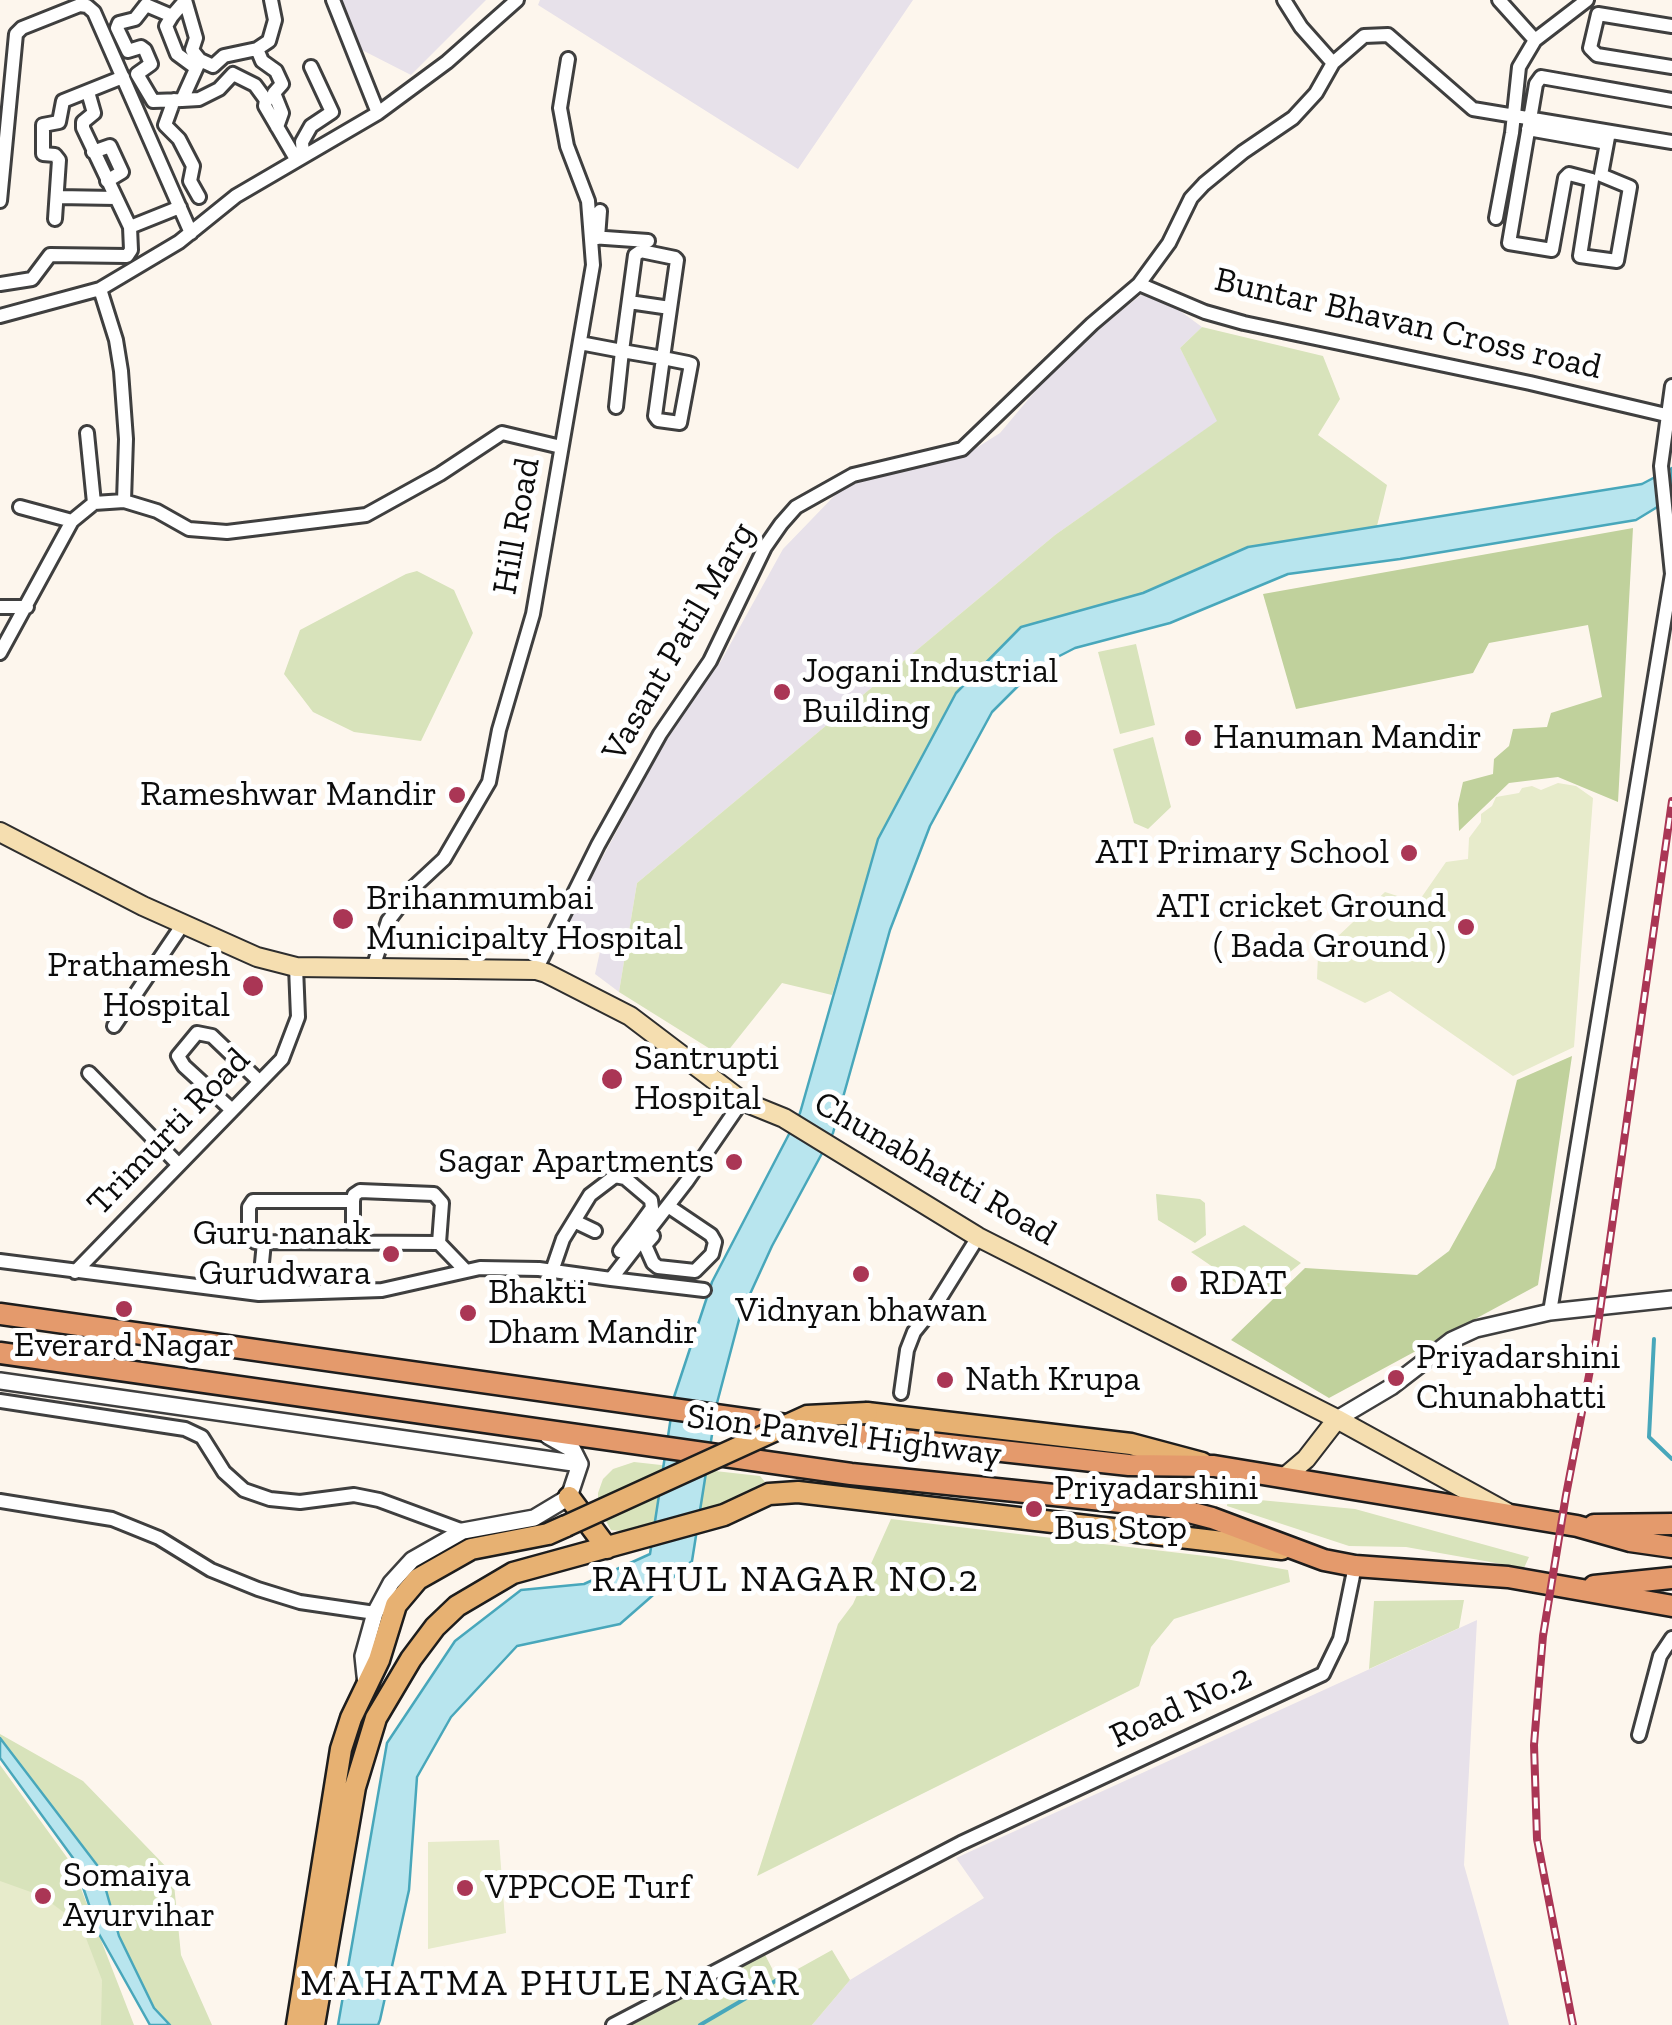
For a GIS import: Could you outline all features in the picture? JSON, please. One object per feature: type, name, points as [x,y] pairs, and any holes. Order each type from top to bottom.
[{"type":"highway","name":"Sion Panvel Highway","points":[[0,1315],[856,1435],[1130,1465],[1214,1466],[1577,1526]]},
{"type":"highway","name":"Sion Panvel Highway","points":[[0,1351],[851,1474],[1170,1507],[1212,1518],[1290,1550],[1355,1566],[1508,1577],[1672,1606]]},
{"type":"highway","points":[[1577,1526],[1672,1524]]},
{"type":"highway","points":[[1577,1526],[1630,1541],[1672,1547]]},
{"type":"highway","points":[[1567,1589],[1672,1578]]},
{"type":"main road","name":"Chunabhatti Road","points":[[0,832],[257,957],[296,967],[536,970],[630,1016],[742,1100],[784,1118],[978,1237],[1337,1419],[1516,1518]]},
{"type":"main road","points":[[297,2025],[335,1778],[351,1718],[379,1660],[396,1605],[418,1579],[471,1549],[548,1534],[807,1416],[867,1413],[1132,1444],[1214,1466]]},
{"type":"main road","points":[[1286,1476],[1306,1459],[1337,1419]]},
{"type":"main road","points":[[314,2025],[364,1752],[376,1718],[394,1686],[436,1627],[470,1597],[513,1574],[724,1515],[769,1494],[851,1474]]},
{"type":"main road","points":[[769,1494],[798,1492],[1290,1550]]},
{"type":"main road","points":[[569,1498],[607,1548]]},
{"type":"street","points":[[198,197],[190,181],[194,169],[179,138],[165,125],[203,65],[264,47],[274,34],[271,0]]},
{"type":"street","points":[[333,0],[378,113]]},
{"type":"street","points":[[0,316],[100,288],[190,232],[236,196],[378,113],[447,62],[517,0]]},
{"type":"street","points":[[1284,0],[1301,27],[1333,63],[1364,36],[1388,35],[1473,109],[1514,116],[1529,124],[1608,137],[1672,142]]},
{"type":"street","points":[[1498,0],[1534,40]]},
{"type":"street","points":[[1496,218],[1519,68],[1534,40],[1588,0]]},
{"type":"street","points":[[184,1],[196,38],[192,50],[203,65]]},
{"type":"street","points":[[184,1],[166,26],[178,54],[255,85],[282,112],[277,127],[300,157]]},
{"type":"street","points":[[0,202],[16,34],[80,5],[87,6],[94,12],[190,232]]},
{"type":"street","points":[[172,16],[146,5],[136,19],[118,23],[128,52],[146,50],[150,64],[137,74],[150,98],[200,99],[220,89],[233,74]]},
{"type":"street","points":[[1672,26],[1598,14],[1590,48],[1596,55],[1672,67]]},
{"type":"street","points":[[257,50],[282,84],[270,98]]},
{"type":"street","name":"Hill Road","points":[[373,968],[395,908],[444,858],[489,782],[499,730],[533,614],[594,265],[595,238],[588,200],[567,146],[560,108],[568,59]]},
{"type":"street","name":"Vasant Patil Marg","points":[[536,970],[598,845],[660,734],[710,662],[765,547],[796,507],[854,475],[962,449],[1139,284],[1169,242],[1191,198],[1243,152],[1293,118],[1316,92],[1333,63]]},
{"type":"street","points":[[300,157],[302,142],[311,126],[332,112],[311,67]]},
{"type":"street","points":[[55,220],[59,160],[43,154],[42,128],[46,123],[59,122],[63,102],[123,77]]},
{"type":"street","points":[[1608,137],[1601,175],[1630,186],[1618,258],[1614,262],[1580,256],[1592,180],[1568,174],[1552,250],[1508,243],[1536,84],[1541,77],[1672,100]]},
{"type":"street","points":[[0,284],[32,279],[50,255],[127,256],[131,250],[130,228],[82,128],[94,112],[88,92]]},
{"type":"street","points":[[57,197],[116,198]]},
{"type":"street","points":[[130,228],[180,207]]},
{"type":"street","points":[[600,211],[595,238],[648,241]]},
{"type":"street","points":[[580,344],[622,352],[662,358],[688,363],[692,367],[680,424],[655,418],[662,358],[677,260],[636,253],[622,352],[616,408]]},
{"type":"street","name":"Buntar Bhavan Cross road","points":[[1139,284],[1205,312],[1244,323],[1666,415]]},
{"type":"street","points":[[100,288],[121,371],[126,439],[124,501]]},
{"type":"street","points":[[629,302],[670,308]]},
{"type":"street","points":[[1550,1312],[1672,574],[1661,466],[1672,386]]},
{"type":"street","points":[[0,653],[72,521],[94,503],[124,501],[157,511],[189,529],[226,532],[366,514],[440,474],[502,433],[561,447]]},
{"type":"street","points":[[88,434],[94,503]]},
{"type":"street","points":[[20,507],[72,521]]},
{"type":"street","points":[[0,608],[26,607]]},
{"type":"street","points":[[114,1026],[183,924]]},
{"type":"street","name":"Trimurti Road","points":[[76,1272],[282,1058],[298,1017],[296,967]]},
{"type":"street","points":[[232,1110],[178,1056],[197,1032],[212,1036],[259,1081]]},
{"type":"street","points":[[88,1073],[179,1164]]},
{"type":"street","points":[[671,1208],[704,1229],[715,1242],[712,1254],[696,1271],[656,1266],[645,1245],[742,1100]]},
{"type":"street","points":[[552,1271],[563,1240],[590,1195],[618,1176],[640,1188],[652,1204],[611,1279]]},
{"type":"street","points":[[352,1241],[353,1201],[360,1191],[434,1194],[442,1203],[439,1242]]},
{"type":"street","points":[[353,1201],[253,1201],[249,1206],[249,1236],[256,1242],[439,1242],[465,1270]]},
{"type":"street","points":[[620,1251],[671,1208]]},
{"type":"street","points":[[574,1221],[595,1231]]},
{"type":"street","points":[[900,1393],[914,1332],[978,1237]]},
{"type":"street","points":[[259,1294],[264,1242]]},
{"type":"street","points":[[0,1262],[259,1294],[382,1290],[480,1268],[552,1271],[704,1290]]},
{"type":"street","points":[[673,1286],[677,1269]]},
{"type":"street","points":[[1337,1419],[1391,1388],[1452,1340],[1498,1322],[1672,1296]]},
{"type":"street","points":[[0,1380],[580,1464]]},
{"type":"street","points":[[0,1401],[185,1429],[202,1437],[224,1472],[244,1490],[270,1499],[300,1502],[354,1495],[379,1500],[463,1531]]},
{"type":"street","points":[[530,1427],[565,1444],[580,1464]]},
{"type":"street","points":[[366,1685],[363,1656],[375,1613],[391,1583],[412,1560],[463,1531],[534,1518],[569,1498],[580,1464]]},
{"type":"street","points":[[0,1501],[112,1519],[159,1538],[211,1570],[258,1590],[300,1602],[375,1613]]},
{"type":"street","name":"Road No.2","points":[[613,2025],[961,1843],[1323,1674],[1340,1639],[1355,1566]]},
{"type":"street","points":[[1638,1736],[1660,1656],[1672,1638]]},
{"type":"shaded area","points":[[341,0],[486,0],[411,75],[360,49]]},
{"type":"shaded area","points":[[540,0],[913,0],[798,169],[538,5]]},
{"type":"shaded area","points":[[1141,295],[1168,302],[1202,327],[1180,348],[1218,421],[1055,535],[637,883],[619,992],[595,974],[601,947],[564,929],[670,732],[721,661],[783,549],[839,491],[886,470],[965,455],[1000,433],[1068,352]]},
{"type":"shaded area","points":[[1477,1620],[1464,1865],[1509,2025],[812,2025],[850,1980],[984,1898],[956,1858]]},
{"type":"green space","points":[[1202,327],[1323,356],[1340,399],[1318,435],[1387,485],[1377,526],[1248,547],[1143,593],[1021,627],[878,839],[832,995],[782,983],[723,1057],[619,992],[637,883],[1055,535],[1217,421],[1180,348]]},
{"type":"green space","points":[[1633,528],[1618,802],[1558,777],[1509,783],[1459,831],[1458,804],[1463,782],[1493,774],[1494,759],[1509,746],[1513,729],[1547,727],[1551,713],[1602,697],[1588,625],[1489,643],[1473,673],[1296,709],[1263,594]]},
{"type":"green space","points":[[417,571],[454,590],[473,633],[421,741],[354,732],[313,712],[284,674],[300,630]]},
{"type":"green space","points":[[1136,644],[1155,725],[1120,734],[1098,652]]},
{"type":"green space","points":[[1153,737],[1171,807],[1148,829],[1134,823],[1113,749]]},
{"type":"green space","name":"ATI cricket Ground ( Bada Ground )","points":[[1558,783],[1576,786],[1593,798],[1574,1047],[1513,1076],[1390,991],[1365,1003],[1317,979],[1318,955],[1385,892],[1410,900],[1421,898],[1446,862],[1468,859],[1469,838],[1481,822],[1481,814],[1496,797],[1532,786],[1541,790]]},
{"type":"green space","points":[[1572,1056],[1538,1285],[1329,1398],[1231,1340],[1305,1268],[1417,1275],[1449,1251],[1495,1168],[1517,1080]]},
{"type":"green space","points":[[1156,1194],[1200,1199],[1205,1203],[1206,1235],[1195,1243],[1158,1220]]},
{"type":"green space","points":[[1244,1225],[1301,1263],[1258,1298],[1191,1252]]},
{"type":"green space","points":[[634,1462],[760,1476],[765,1482],[709,1509],[633,1532],[611,1530],[598,1507],[598,1493],[603,1479],[613,1469]]},
{"type":"green space","points":[[1228,1497],[1355,1509],[1529,1557],[1524,1568],[1406,1547],[1349,1546],[1227,1506]]},
{"type":"green space","points":[[891,1519],[1214,1557],[1288,1570],[1290,1582],[1174,1619],[1151,1647],[1139,1686],[757,1876],[838,1624],[853,1604]]},
{"type":"green space","points":[[1464,1600],[1459,1628],[1369,1669],[1374,1601]]},
{"type":"green space","points":[[0,1734],[83,1781],[173,1874],[181,1955],[212,2025],[170,2025],[154,2008],[119,1936],[100,1869]]},
{"type":"green space","name":"Somaiya Ayurvihar","points":[[0,1765],[71,1863],[134,2025],[0,2025]]},
{"type":"green space","name":"VPPCOE Turf","points":[[499,1840],[506,1933],[428,1949],[428,1842]]},
{"type":"green space","points":[[0,1881],[42,1896],[66,1914],[86,1938],[102,1980],[101,2025],[0,2025]]},
{"type":"green space","points":[[761,1947],[778,1980],[832,1950],[850,1980],[812,2025],[612,2025]]},
{"type":"water","points":[[1672,468],[1672,498],[1636,520],[1288,574],[1170,623],[1075,648],[1036,668],[992,712],[930,826],[890,930],[833,1133],[772,1246],[740,1316],[717,1403],[692,1561],[620,1624],[517,1646],[451,1717],[417,1777],[409,1890],[380,2020],[378,2025],[338,2025],[387,1743],[455,1641],[521,1590],[584,1584],[650,1554],[674,1397],[712,1282],[800,1113],[878,839],[956,693],[1021,627],[1143,593],[1248,547],[1642,484]]},
{"type":"water","points":[[0,1738],[100,1869],[119,1936],[154,2008],[170,2025],[150,2025],[99,1934],[73,1858],[0,1758]]},
{"type":"waterway","points":[[1654,1339],[1649,1437],[1672,1459]]},
{"type":"waterway","points":[[700,2025],[777,1980]]},
{"type":"railway","points":[[1573,2025],[1537,1839],[1534,1745],[1539,1682],[1566,1495],[1596,1339],[1672,801]]},
{"type":"place","name":"Jogani Industrial Building","points":[[782,692]]},
{"type":"place","name":"Hanuman Mandir","points":[[1193,738]]},
{"type":"place","name":"Rameshwar Mandir","points":[[457,795]]},
{"type":"place","name":"ATI Primary School","points":[[1409,853]]},
{"type":"place","name":"Brihanmumbai Municipalty Hospital","points":[[343,919]]},
{"type":"place","name":"ATI cricket Ground ( Bada Ground )","points":[[1466,927]]},
{"type":"place","name":"Prathamesh Hospital","points":[[253,986]]},
{"type":"place","name":"Santrupti Hospital","points":[[612,1079]]},
{"type":"place","name":"Sagar Apartments","points":[[734,1162]]},
{"type":"place","name":"Guru nanak Gurudwara","points":[[391,1254]]},
{"type":"place","name":"Vidnyan bhawan","points":[[861,1274]]},
{"type":"place","name":"RDAT","points":[[1179,1284]]},
{"type":"place","name":"Everard Nagar","points":[[124,1309]]},
{"type":"place","name":"Bhakti Dham Mandir","points":[[468,1313]]},
{"type":"place","name":"Priyadarshini Chunabhatti","points":[[1396,1378]]},
{"type":"place","name":"Nath Krupa","points":[[945,1380]]},
{"type":"place","name":"Priyadarshini Bus Stop","points":[[1034,1509]]},
{"type":"place","name":"VPPCOE Turf","points":[[465,1888]]},
{"type":"place","name":"Somaiya Ayurvihar","points":[[43,1896]]},
{"type":"district","name":"RAHUL NAGAR NO.2","points":[[786,1580]]},
{"type":"district","name":"MAHATMA PHULE NAGAR","points":[[551,1984]]}]
